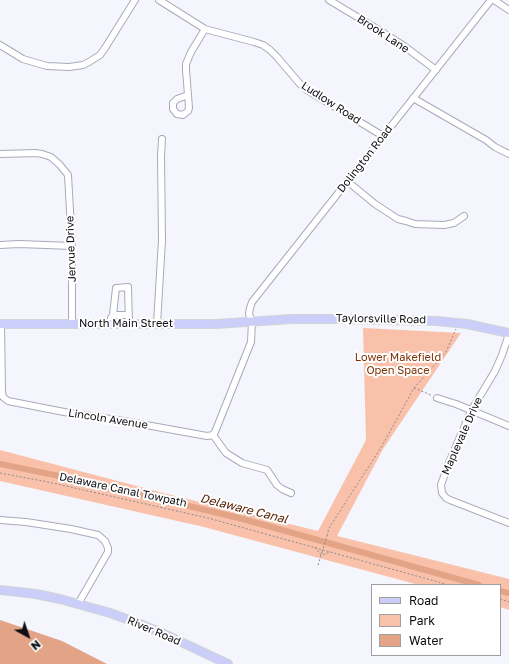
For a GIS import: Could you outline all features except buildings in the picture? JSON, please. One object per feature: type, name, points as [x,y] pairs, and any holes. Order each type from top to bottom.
[{"type":"main road","name":"Taylorsville Road","points":[[252,321],[332,318],[437,320],[477,326],[509,334]]},
{"type":"main road","name":"North Main Street","points":[[0,324],[216,324],[252,321]]},
{"type":"main road","name":"River Road","points":[[0,590],[36,594],[60,599],[110,613],[196,648],[228,664]]},
{"type":"street","points":[[0,45],[23,59],[47,66],[68,67],[83,65],[100,55],[134,0]]},
{"type":"street","name":"Ludlow Road","points":[[159,0],[205,29],[263,45],[277,57],[307,90],[383,136]]},
{"type":"street","name":"Brook Lane","points":[[330,0],[404,46],[436,70]]},
{"type":"street","name":"Dolington Road","points":[[214,436],[249,350],[252,334],[252,321],[249,314],[252,302],[491,0]]},
{"type":"street","points":[[494,0],[509,10]]},
{"type":"street","points":[[188,95],[186,64],[191,52],[205,29]]},
{"type":"street","points":[[413,98],[509,154]]},
{"type":"street","points":[[157,324],[162,240],[162,140]]},
{"type":"street","name":"Jervue Drive","points":[[0,154],[42,154],[51,157],[68,175],[72,246],[72,324]]},
{"type":"street","points":[[347,181],[375,204],[398,219],[406,222],[416,224],[444,225],[454,222],[464,216]]},
{"type":"street","points":[[0,245],[19,244],[72,246]]},
{"type":"street","points":[[111,324],[111,318],[114,315],[116,288],[128,288],[129,324]]},
{"type":"street","points":[[114,315],[128,315]]},
{"type":"street","name":"Lincoln Avenue","points":[[0,324],[2,392],[5,399],[13,403],[124,420],[207,436],[214,436]]},
{"type":"street","name":"Maplevale Drive","points":[[509,334],[495,371],[471,411],[441,485],[442,493],[446,498],[509,523]]},
{"type":"street","points":[[438,398],[509,426]]},
{"type":"street","points":[[214,436],[221,448],[226,453],[242,463],[267,470],[277,485],[291,493]]},
{"type":"street","points":[[0,520],[26,522],[72,529],[98,535],[105,541],[108,552],[78,604]]},
{"type":"path","points":[[318,565],[329,528],[382,446],[414,388],[446,352],[459,323]]},
{"type":"path","points":[[414,388],[438,398]]},
{"type":"path","name":"Delaware Canal Towpath","points":[[0,473],[48,482],[201,516],[445,584]]},
{"type":"path","points":[[315,547],[321,555]]},
{"type":"path","points":[[321,555],[331,552]]},
{"type":"green space","name":"Lower Makefield Open Space","points":[[363,328],[461,333],[383,449],[337,536],[509,579],[509,610],[501,607],[501,584],[415,584],[204,527],[0,481],[0,450],[167,494],[318,531],[366,440]]},
{"type":"water","points":[[0,620],[62,641],[107,664],[0,664]]},
{"type":"waterway","name":"Delaware Canal","points":[[0,464],[79,480],[239,518],[475,584]]},
{"type":"waterway","name":"Delaware Canal","points":[[501,591],[509,593]]}]
